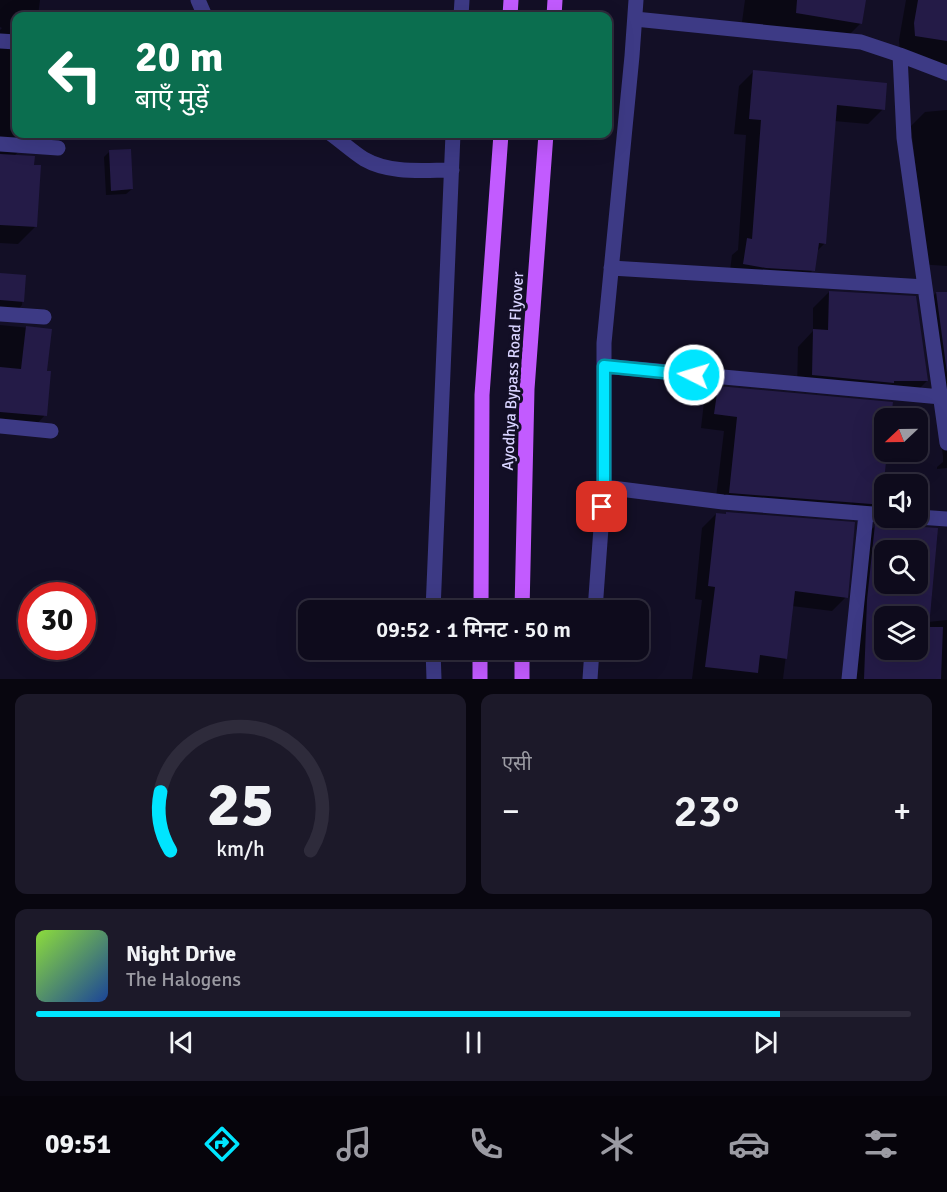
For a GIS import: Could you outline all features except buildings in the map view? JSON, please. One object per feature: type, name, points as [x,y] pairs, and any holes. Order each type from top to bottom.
[{"type":"main road","name":"Ayodhya Bypass Road Flyover","points":[[481,600],[482,395],[501,138]]},
{"type":"main road","name":"Ayodhya Bypass Road Flyover","points":[[522,600],[527,389],[546,138]]},
{"type":"main road","points":[[480,660],[480,679]]},
{"type":"main road","points":[[522,660],[522,679]]},
{"type":"street","points":[[596,600],[604,487],[604,343],[636,0]]},
{"type":"street","points":[[635,19],[861,42],[947,73]]},
{"type":"street","points":[[900,55],[904,138],[947,443]]},
{"type":"street","points":[[336,138],[365,159],[381,166],[403,170],[452,170]]},
{"type":"street","points":[[433,600],[453,138]]},
{"type":"street","points":[[0,144],[58,148]]},
{"type":"street","points":[[611,268],[925,287]]},
{"type":"street","points":[[0,314],[44,316]]},
{"type":"street","points":[[604,366],[941,397]]},
{"type":"street","points":[[0,426],[51,431]]},
{"type":"street","points":[[604,487],[723,502],[874,514]]},
{"type":"street","points":[[849,679],[866,514]]},
{"type":"street","points":[[928,518],[947,519]]},
{"type":"street","points":[[433,660],[434,679]]},
{"type":"street","points":[[590,679],[591,660]]},
{"type":"route","points":[[602,507],[604,366],[694,375]]}]
